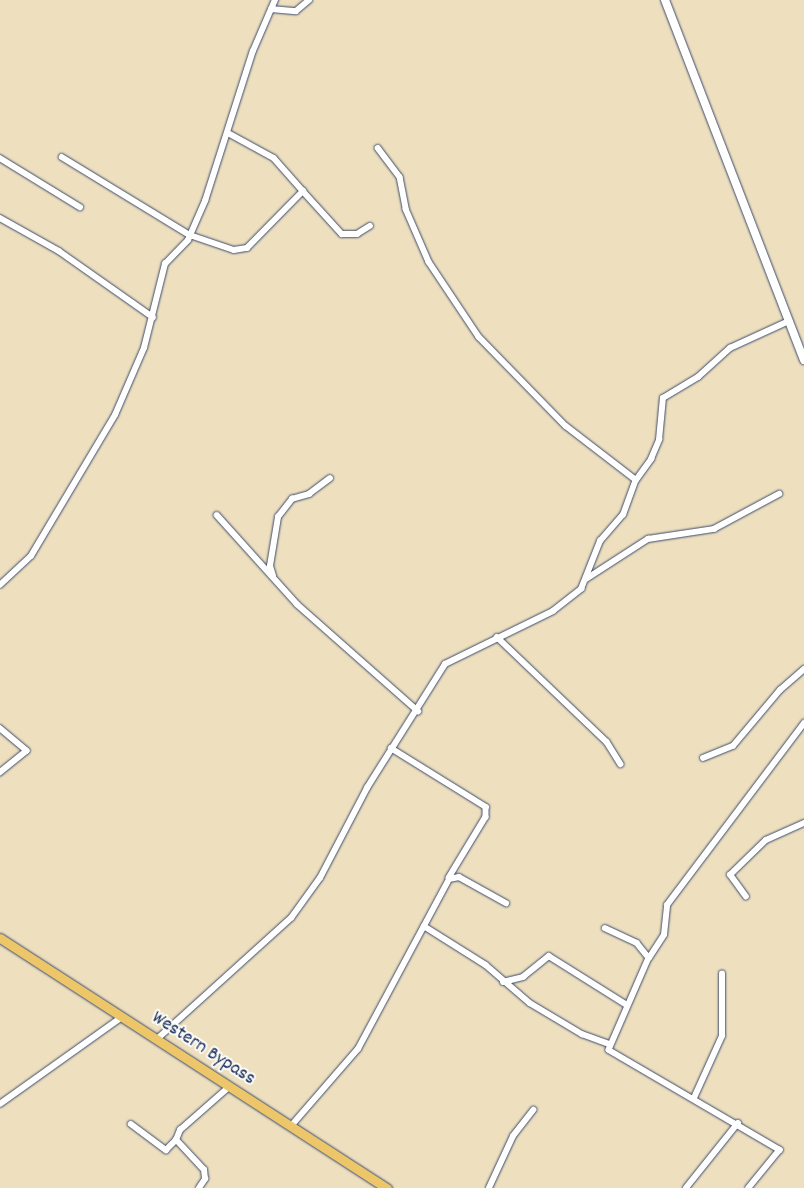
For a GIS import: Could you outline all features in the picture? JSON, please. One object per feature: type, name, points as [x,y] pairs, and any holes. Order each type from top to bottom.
[{"type":"main road","name":"Western Bypass","points":[[0,938],[387,1188]]},
{"type":"street","points":[[0,585],[31,556],[75,487],[115,415],[153,318],[166,261],[190,235],[228,133],[253,51],[275,0]]},
{"type":"street","points":[[271,9],[296,11],[309,0]]},
{"type":"street","points":[[665,0],[804,360]]},
{"type":"street","points":[[228,133],[274,158],[342,234],[357,234],[370,226]]},
{"type":"street","points":[[378,148],[400,177],[406,209],[425,254],[479,336],[566,426],[636,480]]},
{"type":"street","points":[[62,157],[190,235],[243,250],[303,191]]},
{"type":"street","points":[[0,158],[80,207]]},
{"type":"street","points":[[0,218],[59,251],[153,318]]},
{"type":"street","points":[[586,579],[600,541],[623,515],[636,480],[645,473],[659,440],[663,398],[698,376],[730,348],[789,321]]},
{"type":"street","points":[[282,588],[270,566],[276,520],[292,499],[309,494],[330,478]]},
{"type":"street","points":[[156,1040],[291,918],[320,878],[391,748],[418,711],[445,664],[553,611],[586,579],[648,539],[714,529],[779,494]]},
{"type":"street","points":[[216,515],[282,588],[360,664],[418,711]]},
{"type":"street","points":[[497,637],[607,742],[621,764]]},
{"type":"street","points":[[703,758],[733,746],[780,690],[804,669]]},
{"type":"street","points":[[609,1044],[649,958],[664,936],[667,905],[804,722]]},
{"type":"street","points":[[0,728],[27,751],[0,773]]},
{"type":"street","points":[[291,1126],[358,1050],[449,879],[486,817],[486,807],[391,748]]},
{"type":"street","points":[[746,897],[730,875],[766,840],[804,823]]},
{"type":"street","points":[[449,879],[459,877],[506,903]]},
{"type":"street","points":[[424,926],[503,982],[582,1034],[609,1044],[616,1057],[694,1098],[780,1150],[749,1188]]},
{"type":"street","points":[[605,928],[637,943],[649,958]]},
{"type":"street","points":[[503,982],[522,977],[549,956],[627,1005]]},
{"type":"street","points":[[694,1098],[722,1036],[722,974]]},
{"type":"street","points":[[0,1104],[122,1017]]},
{"type":"street","points":[[131,1124],[166,1150],[176,1140],[180,1130],[229,1087]]},
{"type":"street","points":[[489,1188],[513,1136],[533,1110]]},
{"type":"street","points":[[686,1188],[738,1123]]},
{"type":"street","points":[[176,1140],[204,1170],[205,1179],[199,1188]]}]
